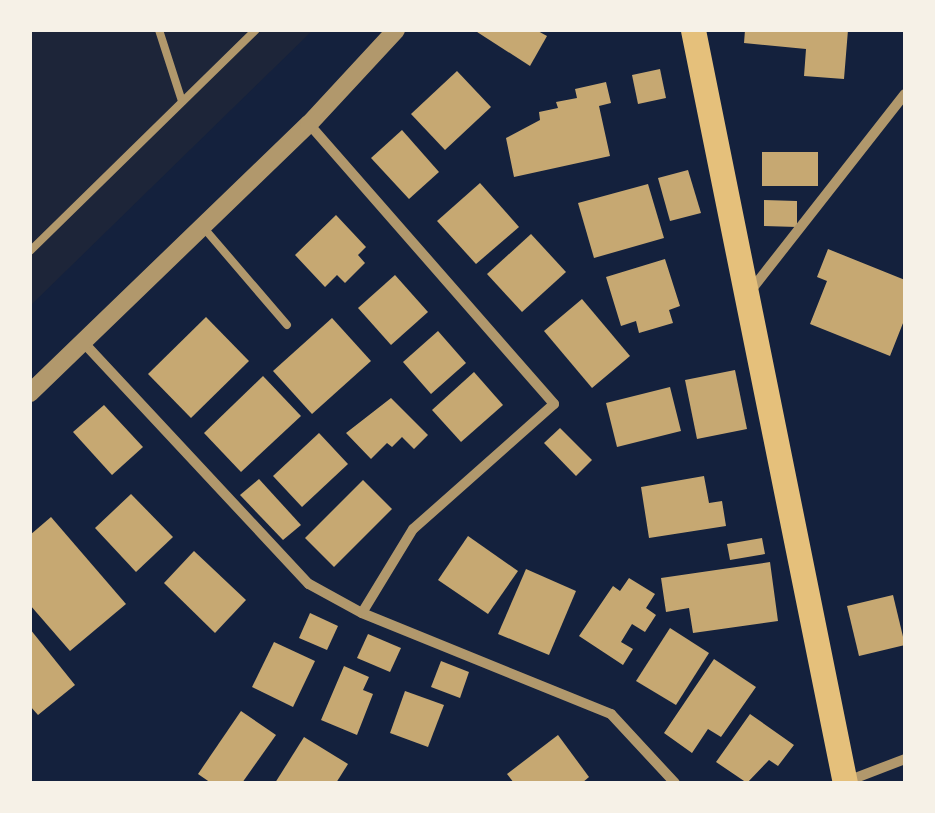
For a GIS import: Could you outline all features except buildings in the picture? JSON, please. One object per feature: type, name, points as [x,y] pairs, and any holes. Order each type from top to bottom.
[{"type":"main road","points":[[693,30],[845,783]]},
{"type":"street","points":[[30,393],[309,124],[396,30]]},
{"type":"street","points":[[748,294],[905,94]]},
{"type":"street","points":[[309,124],[554,404],[413,528],[362,613]]},
{"type":"street","points":[[83,342],[309,584],[362,613],[611,714],[675,783]]},
{"type":"street","points":[[845,783],[905,759]]},
{"type":"lane","points":[[159,30],[182,101]]},
{"type":"lane","points":[[30,251],[256,30]]},
{"type":"lane","points":[[203,227],[288,325]]},
{"type":"shaded area","points":[[30,30],[313,30],[30,306]]}]
